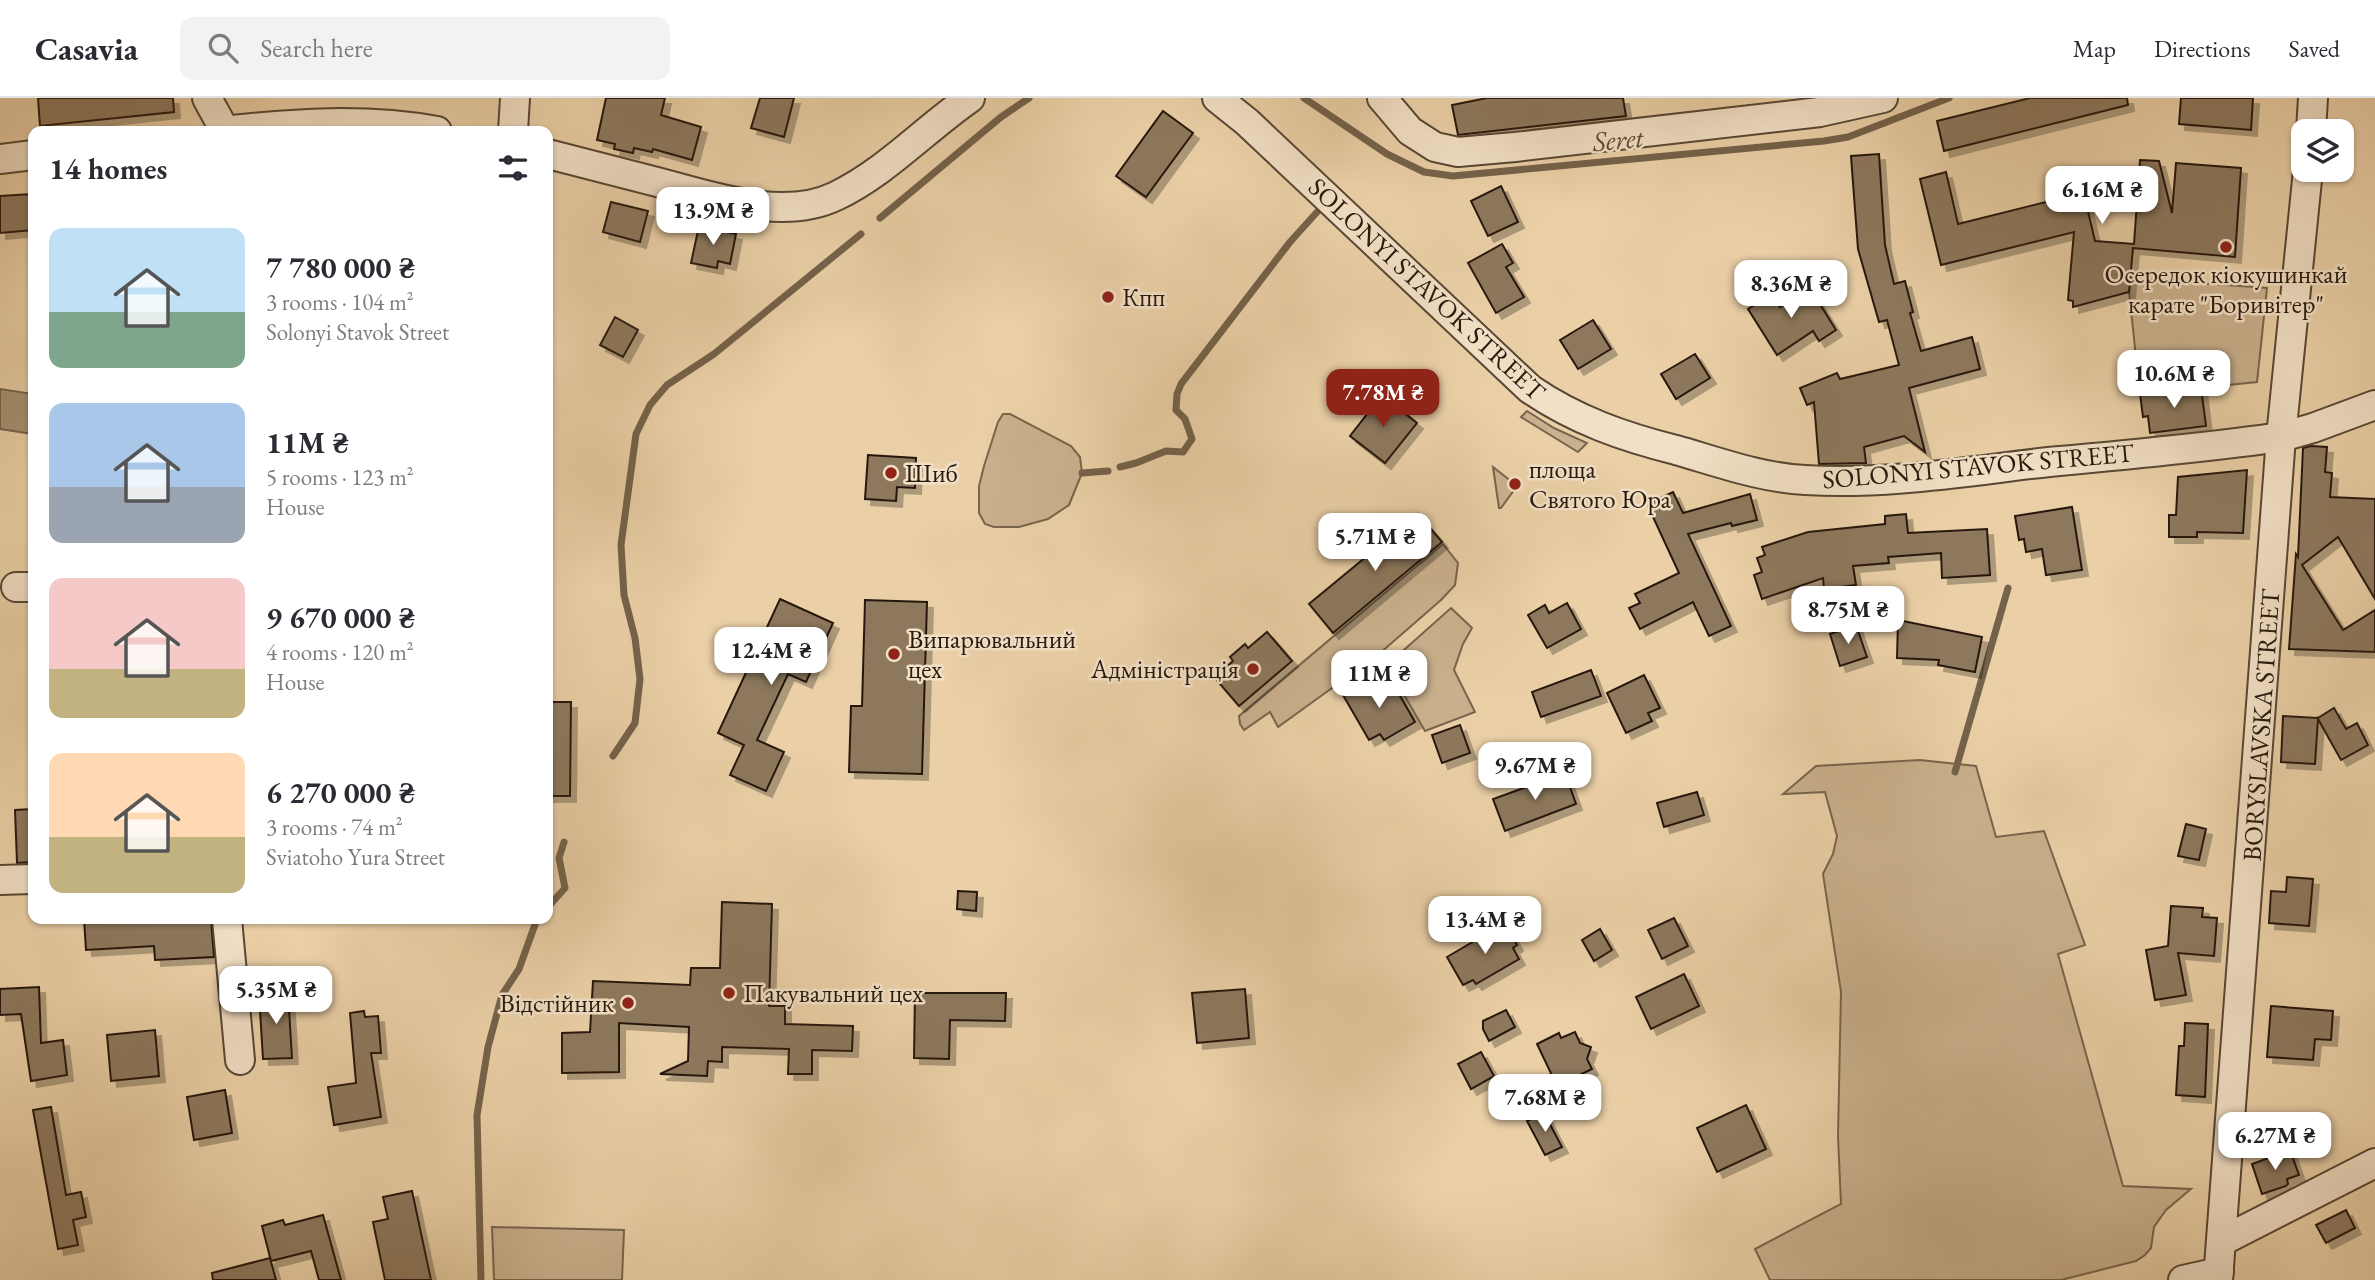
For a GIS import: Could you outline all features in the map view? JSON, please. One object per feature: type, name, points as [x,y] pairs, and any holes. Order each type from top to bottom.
[{"type":"street","points":[[207,98],[221,126]]},
{"type":"street","points":[[513,126],[515,98]]},
{"type":"street","points":[[553,155],[730,201],[786,206],[815,203],[832,198],[884,167],[970,98]]},
{"type":"street","name":"SOLONYI STAVOK STREET","points":[[1217,98],[1247,122],[1530,389],[1568,413],[1615,433],[1772,476],[1804,480],[1854,480],[1942,474],[2281,437],[2375,405]]},
{"type":"street","points":[[1382,98],[1410,131],[1435,147],[1458,152],[1820,112],[1884,98]]},
{"type":"street","points":[[2312,119],[2313,98]]},
{"type":"street","points":[[277,126],[320,122],[409,126]]},
{"type":"street","points":[[0,159],[28,156]]},
{"type":"street","name":"BORYSLAVSKA STREET","points":[[2219,1276],[2281,437],[2307,182]]},
{"type":"street","points":[[0,880],[28,879]]},
{"type":"street","points":[[227,924],[240,1060]]},
{"type":"street","points":[[2221,1241],[2375,1163]]},
{"type":"street","points":[[2183,1280],[2219,1276]]},
{"type":"shaded area","points":[[2131,278],[2267,288],[2257,382],[2140,394],[2129,292]]},
{"type":"shaded area","points":[[0,389],[28,393],[28,433],[0,429]]},
{"type":"shaded area","points":[[1527,411],[1554,428],[1587,443],[1578,452],[1521,417]]},
{"type":"shaded area","points":[[1003,414],[1010,414],[1071,446],[1080,457],[1082,473],[1069,505],[1048,519],[1019,527],[994,527],[985,524],[979,513],[979,486],[998,422]]},
{"type":"shaded area","points":[[1493,467],[1517,486],[1501,508],[1499,508]]},
{"type":"shaded area","points":[[1443,544],[1458,563],[1455,585],[1441,600],[1379,654],[1278,727],[1270,712],[1244,730],[1239,716]]},
{"type":"shaded area","points":[[1451,608],[1472,628],[1454,670],[1475,712],[1425,731],[1387,665]]},
{"type":"shaded area","points":[[1920,760],[1976,766],[1996,837],[2044,831],[2085,945],[2058,954],[2123,1186],[2191,1189],[2166,1210],[2154,1227],[2151,1248],[2136,1261],[2061,1280],[1770,1280],[1755,1249],[1841,1204],[1838,1136],[1841,992],[1823,874],[1833,854],[1837,836],[1825,792],[1783,794],[1816,766]]},
{"type":"shaded area","points":[[492,1227],[624,1230],[622,1280],[494,1280]]},
{"type":"building","points":[[38,98],[173,98],[174,112],[40,126]]},
{"type":"building","points":[[606,98],[665,98],[661,115],[701,127],[692,160],[653,149],[652,152],[634,148],[633,153],[614,149],[615,144],[597,140]]},
{"type":"building","points":[[760,98],[794,98],[784,137],[751,128]]},
{"type":"building","points":[[1487,98],[1623,98],[1626,116],[1458,135],[1452,105]]},
{"type":"building","points":[[2030,98],[2127,98],[2128,105],[1944,151],[1937,121]]},
{"type":"building","points":[[2181,98],[2253,98],[2251,130],[2179,124]]},
{"type":"building","points":[[1163,111],[1193,133],[1146,197],[1116,176]]},
{"type":"building","points":[[1879,154],[1885,245],[1894,284],[1905,281],[1913,312],[1910,313],[1921,351],[1972,337],[1980,369],[1909,388],[1925,452],[1904,436],[1864,447],[1866,463],[1819,464],[1814,402],[1807,405],[1800,388],[1837,373],[1840,379],[1899,365],[1887,320],[1879,322],[1858,249],[1851,156]]},
{"type":"building","points":[[2140,160],[2159,161],[2172,213],[2176,163],[2241,168],[2235,257],[2133,248],[2129,292],[2073,307],[2073,301],[2068,300],[2074,232],[1941,265],[1920,179],[1946,172],[1958,224],[2078,194],[2079,187],[2082,186],[2095,241],[2134,244]]},
{"type":"building","points":[[1501,186],[1518,222],[1488,236],[1471,201]]},
{"type":"building","points":[[28,194],[28,230],[0,233],[0,196]]},
{"type":"building","points":[[611,202],[648,211],[640,242],[603,232]]},
{"type":"building","points":[[699,226],[736,234],[730,264],[718,261],[717,268],[691,263]]},
{"type":"building","points":[[1502,244],[1513,263],[1506,267],[1524,297],[1496,313],[1468,263]]},
{"type":"building","points":[[1810,288],[1836,330],[1819,341],[1813,331],[1777,355],[1748,309],[1772,294],[1780,307]]},
{"type":"building","points":[[615,317],[638,330],[623,357],[600,345]]},
{"type":"building","points":[[1593,320],[1611,349],[1578,369],[1560,340]]},
{"type":"building","points":[[1695,354],[1710,378],[1676,399],[1661,374]]},
{"type":"building","points":[[2201,387],[2206,426],[2150,433],[2148,416],[2143,417],[2140,394]]},
{"type":"building","points":[[1382,395],[1417,423],[1385,463],[1350,436]]},
{"type":"building","points":[[2327,447],[2325,472],[2332,473],[2330,497],[2375,499],[2375,599],[2338,537],[2302,565],[2343,630],[2375,610],[2375,652],[2289,649],[2296,554],[2298,557],[2303,448]]},
{"type":"building","name":"Шиб","points":[[868,455],[916,458],[915,488],[897,487],[896,501],[865,499]]},
{"type":"building","points":[[2247,470],[2243,533],[2197,532],[2197,537],[2169,537],[2169,515],[2176,515],[2178,477]]},
{"type":"building","points":[[1673,492],[1683,513],[1750,494],[1757,520],[1732,526],[1731,523],[1688,534],[1731,626],[1709,636],[1693,602],[1640,629],[1629,608],[1640,603],[1635,594],[1679,573],[1647,504]]},
{"type":"building","points":[[2072,507],[2082,570],[2046,575],[2042,549],[2026,552],[2024,539],[2019,540],[2015,516]]},
{"type":"building","points":[[1418,514],[1442,542],[1333,633],[1309,604]]},
{"type":"building","points":[[1906,514],[1908,533],[1987,529],[1990,575],[1942,578],[1941,553],[1888,557],[1889,563],[1853,566],[1856,585],[1824,589],[1823,578],[1762,599],[1754,575],[1762,572],[1757,558],[1765,555],[1762,547],[1808,532],[1885,524],[1885,516]]},
{"type":"building","points":[[780,599],[833,623],[806,682],[788,674],[757,740],[784,752],[766,791],[730,775],[744,745],[718,733]]},
{"type":"building","name":"Випарювальний цех","points":[[865,600],[927,602],[922,774],[849,772],[851,706],[862,706]]},
{"type":"building","points":[[1567,603],[1581,629],[1547,648],[1528,615],[1545,605],[1549,613]]},
{"type":"building","points":[[1898,620],[1982,637],[1975,672],[1938,665],[1939,660],[1897,658]]},
{"type":"building","points":[[1856,625],[1867,657],[1840,666],[1830,634]]},
{"type":"building","name":"Адміністрація","points":[[1267,632],[1292,661],[1239,706],[1214,677],[1233,661],[1230,657],[1245,644],[1248,648]]},
{"type":"building","points":[[1591,670],[1601,696],[1541,717],[1532,692]]},
{"type":"building","points":[[1644,675],[1660,708],[1648,713],[1652,721],[1626,733],[1607,693]]},
{"type":"building","points":[[1391,680],[1415,722],[1384,740],[1380,734],[1369,740],[1343,695],[1367,681],[1373,691]]},
{"type":"building","points":[[553,702],[571,702],[570,796],[553,796]]},
{"type":"building","points":[[2334,708],[2346,729],[2357,723],[2368,745],[2341,760],[2318,719],[2315,764],[2281,762],[2283,716],[2318,718]]},
{"type":"building","points":[[1460,725],[1470,753],[1442,763],[1432,735]]},
{"type":"building","points":[[1565,773],[1576,804],[1505,831],[1493,799]]},
{"type":"building","points":[[1697,792],[1704,815],[1664,827],[1657,803]]},
{"type":"building","points":[[28,809],[28,862],[17,863],[15,810]]},
{"type":"building","points":[[2186,824],[2206,829],[2199,860],[2178,856]]},
{"type":"building","points":[[2287,877],[2313,879],[2309,926],[2269,923],[2271,891],[2286,892]]},
{"type":"building","points":[[958,891],[977,892],[976,911],[957,909]]},
{"type":"building","name":"Пакувальний цех","points":[[722,902],[772,904],[769,1006],[785,1006],[785,1024],[853,1026],[852,1051],[812,1050],[812,1074],[788,1074],[789,1049],[722,1047],[722,1062],[708,1061],[707,1076],[660,1074],[688,1061],[689,1027],[619,1023],[619,1072],[562,1073],[562,1033],[590,1032],[593,981],[690,985],[691,968],[720,968]]},
{"type":"building","points":[[2171,906],[2203,908],[2202,917],[2217,918],[2214,956],[2178,953],[2186,995],[2155,1000],[2146,950],[2168,946]]},
{"type":"building","points":[[1674,918],[1688,946],[1662,959],[1648,930]]},
{"type":"building","points":[[1505,923],[1517,945],[1513,948],[1519,959],[1476,984],[1473,980],[1463,985],[1447,957]]},
{"type":"building","points":[[84,924],[211,924],[214,957],[155,960],[154,946],[86,950]]},
{"type":"building","points":[[1600,929],[1612,950],[1594,961],[1582,940]]},
{"type":"building","points":[[1684,974],[1699,1006],[1651,1029],[1636,997]]},
{"type":"building","points":[[39,987],[41,1043],[63,1040],[67,1075],[31,1081],[21,1014],[0,1015],[0,989]]},
{"type":"building","points":[[1245,989],[1249,1038],[1197,1043],[1192,993]]},
{"type":"building","points":[[288,993],[292,1058],[263,1059],[259,995]]},
{"type":"building","points":[[915,993],[1006,993],[1005,1021],[950,1020],[949,1059],[914,1058]]},
{"type":"building","points":[[2271,1006],[2333,1011],[2331,1040],[2315,1039],[2313,1060],[2267,1057]]},
{"type":"building","points":[[1506,1010],[1515,1027],[1489,1041],[1483,1029],[1483,1021]]},
{"type":"building","points":[[364,1011],[365,1017],[378,1016],[381,1053],[371,1053],[381,1117],[334,1125],[328,1087],[356,1083],[350,1013]]},
{"type":"building","points":[[2185,1023],[2208,1024],[2205,1097],[2176,1095],[2179,1046],[2184,1046]]},
{"type":"building","points":[[155,1030],[159,1076],[111,1081],[107,1035]]},
{"type":"building","points":[[1575,1032],[1580,1043],[1591,1047],[1587,1059],[1592,1069],[1557,1086],[1537,1044],[1559,1033],[1561,1038]]},
{"type":"building","points":[[1481,1052],[1494,1076],[1471,1089],[1458,1064]]},
{"type":"building","points":[[225,1090],[232,1133],[194,1140],[187,1097]]},
{"type":"building","points":[[1746,1105],[1766,1149],[1717,1172],[1697,1128]]},
{"type":"building","points":[[51,1107],[66,1195],[81,1192],[86,1217],[73,1220],[78,1245],[58,1249],[33,1110]]},
{"type":"building","points":[[1544,1113],[1562,1147],[1545,1155],[1527,1121]]},
{"type":"building","points":[[2290,1150],[2299,1175],[2287,1179],[2286,1186],[2262,1194],[2252,1164]]},
{"type":"building","points":[[412,1191],[431,1280],[385,1280],[373,1222],[388,1219],[383,1197]]},
{"type":"building","points":[[2346,1210],[2355,1228],[2326,1243],[2316,1225]]},
{"type":"building","points":[[323,1215],[341,1280],[319,1280],[311,1251],[271,1261],[262,1226],[283,1220],[285,1225]]},
{"type":"building","points":[[270,1258],[276,1280],[213,1280],[212,1273]]},
{"type":"waterway","points":[[880,218],[1001,117],[1029,98]]},
{"type":"waterway","name":"Seret","points":[[1304,98],[1387,154],[1424,172],[1453,176],[1824,141],[1848,137],[1949,98]]},
{"type":"waterway","points":[[1120,467],[1166,451],[1183,452],[1192,439],[1185,419],[1176,410],[1181,384],[1290,242],[1318,211]]},
{"type":"waterway","points":[[613,756],[635,723],[640,679],[635,638],[624,595],[621,545],[636,434],[650,405],[667,385],[714,354],[861,234]]},
{"type":"waterway","points":[[1082,473],[1108,471]]},
{"type":"waterway","points":[[1955,772],[2008,588]]},
{"type":"waterway","points":[[553,901],[565,888],[559,858],[564,842]]},
{"type":"waterway","points":[[481,1280],[477,1115],[488,1047],[502,995],[519,969],[535,924]]},
{"type":"place","name":"Осередок кіокушинкай карате \"Боривітер\"","points":[[2226,247]]},
{"type":"place","name":"Кпп","points":[[1108,297]]},
{"type":"place","name":"Шиб","points":[[891,473]]},
{"type":"place","name":"площа Святого Юра","points":[[1515,484]]},
{"type":"place","name":"Випарювальний цех","points":[[894,654]]},
{"type":"place","name":"Адміністрація","points":[[1253,669]]},
{"type":"place","name":"Пакувальний цех","points":[[729,993]]},
{"type":"place","name":"Відстійник","points":[[628,1003]]}]
